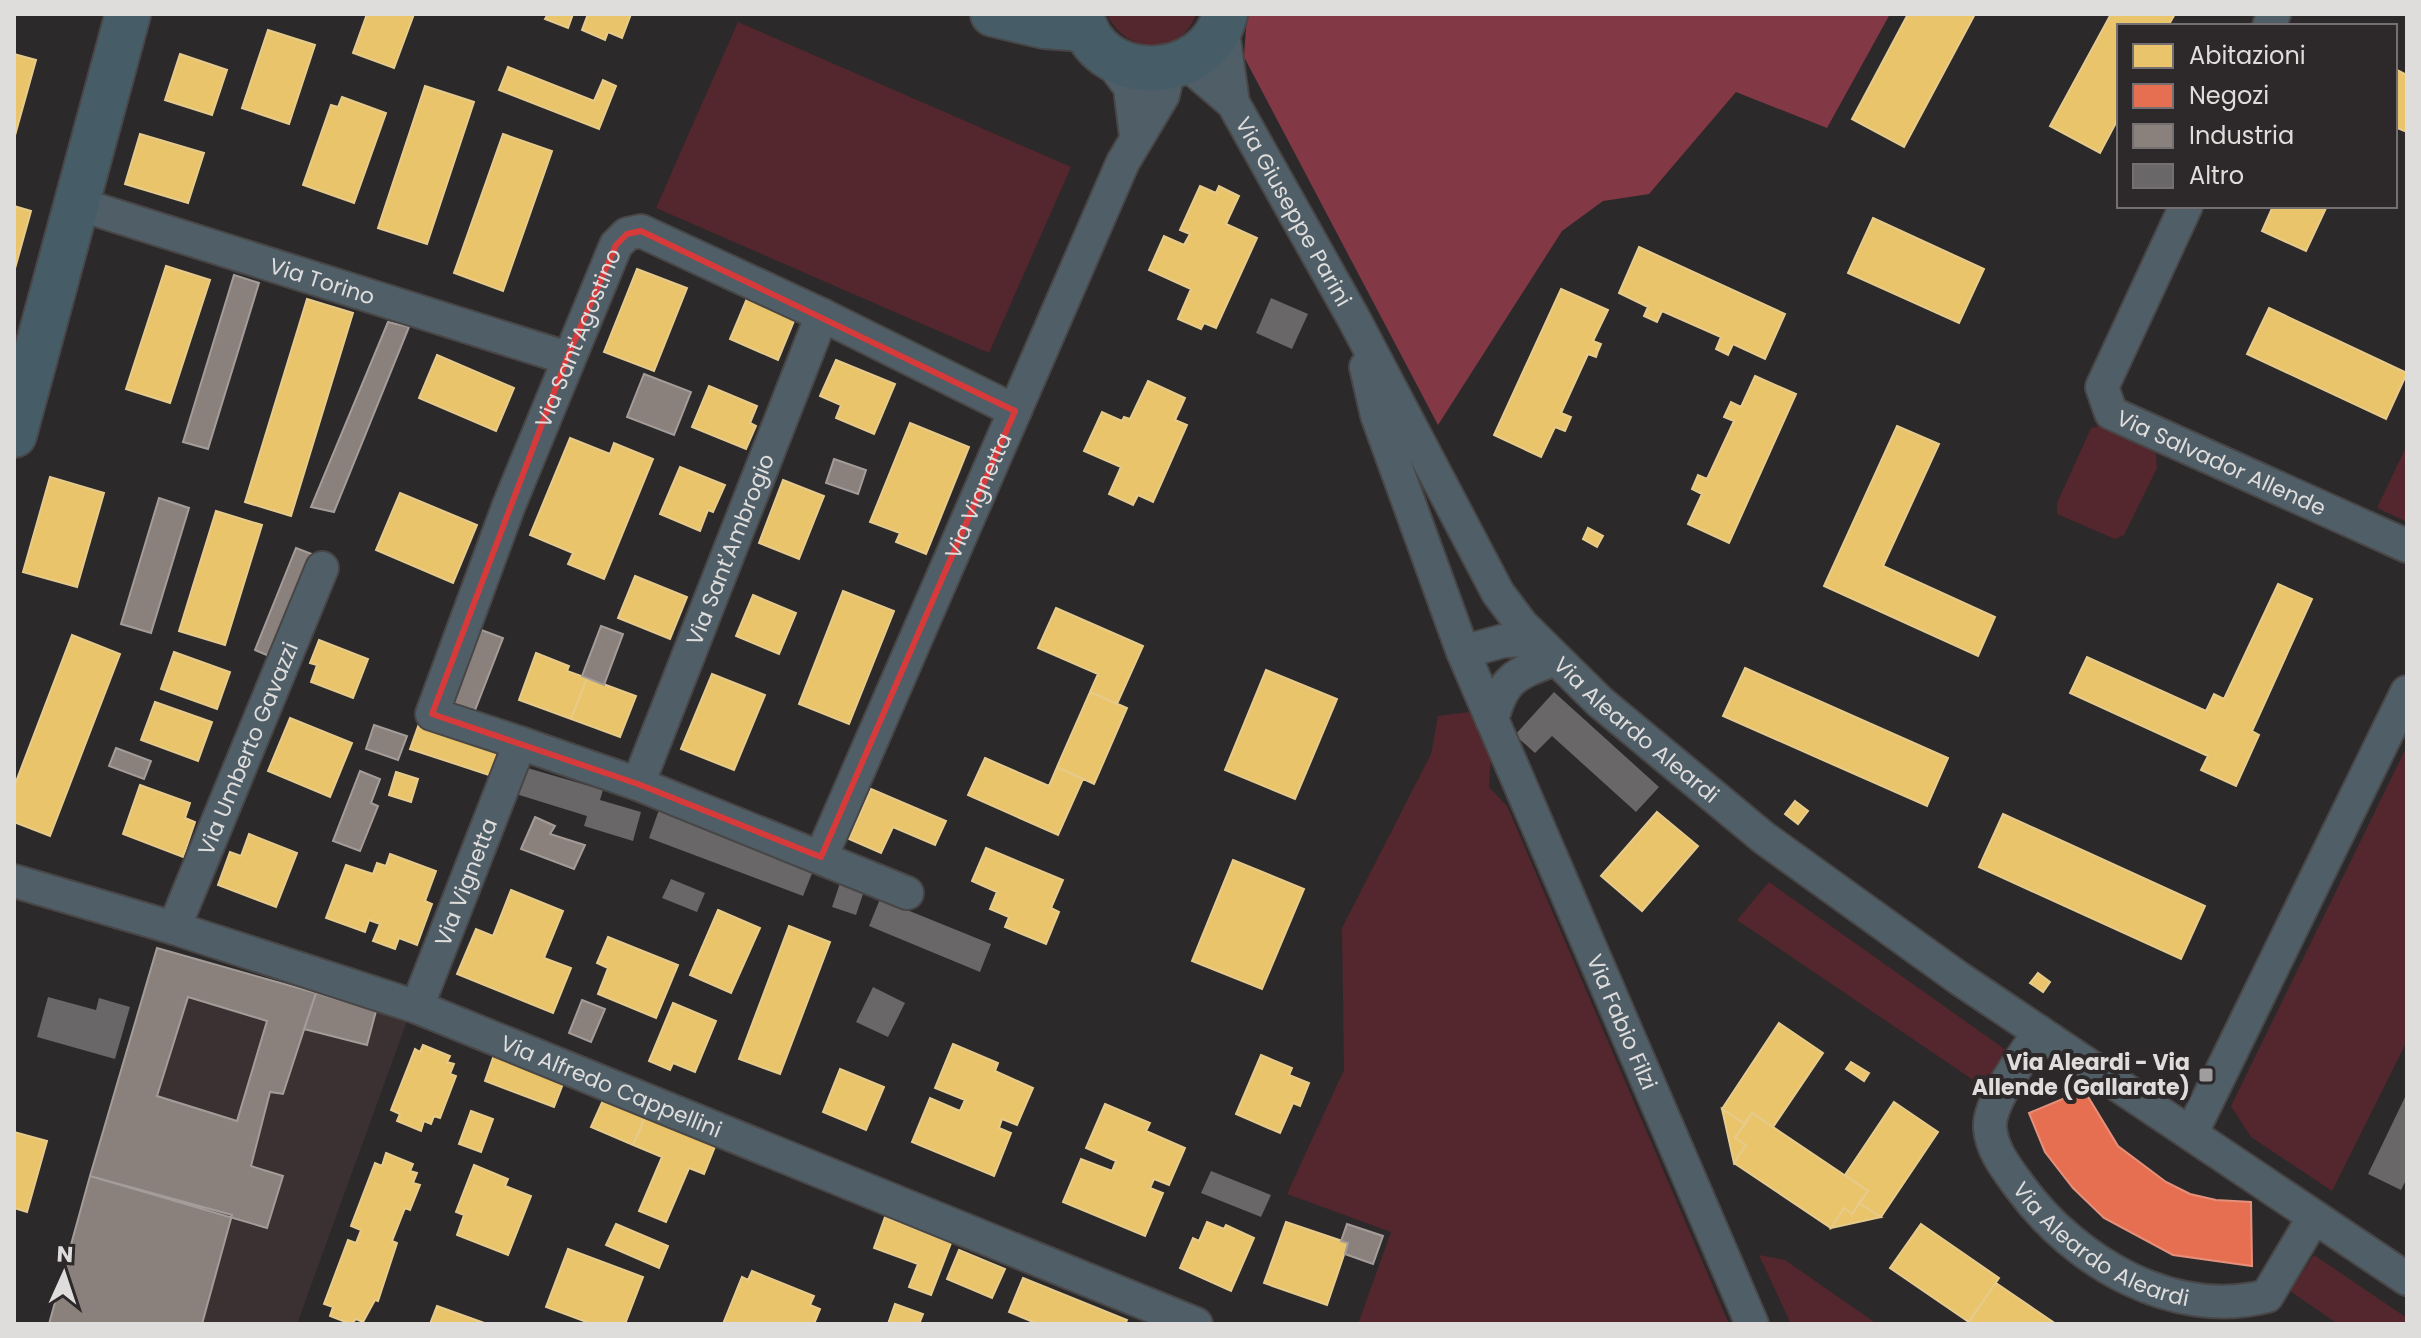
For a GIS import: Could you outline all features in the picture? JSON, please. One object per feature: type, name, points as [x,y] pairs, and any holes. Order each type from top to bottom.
[{"type":"main road","points":[[15,429],[128,14]]},
{"type":"main road","points":[[993,14],[1044,26],[1090,32],[1135,68],[1194,84],[1208,47],[1223,20]]},
{"type":"street","name":"Via Giuseppe Parini","points":[[1223,20],[1194,84],[1354,319]]},
{"type":"street","points":[[1090,32],[1130,87],[1136,136]]},
{"type":"street","name":"Via Vignetta","points":[[821,857],[1136,136],[1194,84]]},
{"type":"street","name":"Via Torino","points":[[78,204],[567,358]]},
{"type":"street","name":"Via Salvador Allende","points":[[2185,208],[2102,387],[2111,413],[2407,546]]},
{"type":"street","name":"Via Sant'Agostino","points":[[520,743],[432,714],[567,358],[616,245],[627,234],[641,231],[822,315],[1015,411]]},
{"type":"street","name":"Via Sant'Ambrogio","points":[[638,784],[822,315]]},
{"type":"street","name":"Via Aleardo Aleardi","points":[[1354,319],[1498,593],[1546,650],[1600,702],[1764,838],[2039,1032],[2407,1279]]},
{"type":"street","name":"Via Fabio Filzi","points":[[1354,319],[1377,415],[1463,652],[1752,1324]]},
{"type":"street","name":"Via Umberto Gavazzi","points":[[174,928],[322,568]]},
{"type":"street","points":[[1463,652],[1503,641],[1546,650]]},
{"type":"street","points":[[1492,720],[1497,702],[1514,675],[1546,650]]},
{"type":"street","points":[[1463,652],[1485,667],[1514,675]]},
{"type":"street","points":[[2191,1134],[2407,692]]},
{"type":"street","points":[[520,743],[638,784],[907,893]]},
{"type":"street","name":"Via Vignetta","points":[[417,1007],[520,743]]},
{"type":"street","name":"Via Alfredo Cappellini","points":[[14,881],[174,928],[417,1007],[1196,1324]]},
{"type":"street","name":"Via Aleardo Aleardi","points":[[2039,1032],[1991,1112],[1990,1130],[1999,1158],[2026,1194],[2057,1229],[2094,1259],[2166,1294],[2239,1303],[2267,1296],[2314,1217]]},
{"type":"highlighted area","points":[[641,231],[1015,411],[821,857],[638,784],[432,714],[567,358],[616,245],[627,234]]},
{"type":"shaded area","points":[[1107,14],[1196,14],[1178,39],[1152,46],[1126,37]]},
{"type":"shaded area","points":[[1247,14],[1890,14],[1827,128],[1736,92],[1649,194],[1603,201],[1562,231],[1438,425],[1244,57]]},
{"type":"shaded area","points":[[738,22],[1071,167],[989,353],[656,208]]},
{"type":"shaded area","points":[[2103,425],[2156,453],[2157,468],[2124,535],[2115,539],[2057,514],[2057,503],[2091,428]]},
{"type":"shaded area","points":[[2407,445],[2407,522],[2377,508]]},
{"type":"shaded area","points":[[1469,712],[1492,741],[1489,787],[1507,806],[1729,1324],[1358,1324],[1391,1232],[1287,1194],[1344,1070],[1342,928],[1431,754],[1438,716]]},
{"type":"shaded area","points":[[2407,746],[2407,1041],[2332,1191],[2251,1137],[2231,1106]]},
{"type":"shaded area","points":[[1769,882],[2013,1055],[1988,1090],[1737,920]]},
{"type":"shaded area","points":[[157,948],[407,1021],[297,1324],[49,1324]]},
{"type":"shaded area","points":[[1759,1255],[1785,1260],[1877,1324],[1791,1324]]},
{"type":"shaded area","points":[[2314,1255],[2407,1318],[2407,1324],[2338,1324],[2290,1291]]},
{"type":"building: Abitazioni","points":[[367,14],[414,14],[394,68],[353,53]]},
{"type":"building: Abitazioni","points":[[548,14],[573,14],[568,28],[545,19]]},
{"type":"building: Abitazioni","points":[[588,14],[631,14],[622,38],[608,32],[605,40],[582,30]]},
{"type":"building: Abitazioni","points":[[1908,14],[1975,14],[1904,147],[1852,119]]},
{"type":"building: Abitazioni","points":[[2111,14],[2175,14],[2169,24],[2117,24],[2117,121],[2100,153],[2050,126]]},
{"type":"building: Abitazioni","points":[[268,30],[315,45],[289,124],[242,108]]},
{"type":"building: Abitazioni","points":[[14,54],[36,60],[14,139]]},
{"type":"building: Abitazioni","points":[[180,54],[227,70],[212,115],[165,100]]},
{"type":"building: Abitazioni","points":[[508,67],[594,101],[603,80],[616,86],[599,129],[499,90]]},
{"type":"building: Abitazioni","points":[[2397,70],[2407,75],[2407,132],[2397,128]]},
{"type":"building: Abitazioni","points":[[425,86],[474,102],[427,244],[378,228]]},
{"type":"building: Abitazioni","points":[[342,97],[386,113],[354,203],[303,185],[331,105],[338,107]]},
{"type":"building: Abitazioni","points":[[140,134],[204,153],[188,203],[125,184]]},
{"type":"building: Abitazioni","points":[[503,134],[552,151],[503,291],[454,273]]},
{"type":"building: Abitazioni","points":[[1200,186],[1216,193],[1219,186],[1239,196],[1226,224],[1257,238],[1216,328],[1204,323],[1201,329],[1178,319],[1191,289],[1149,270],[1164,236],[1184,245],[1190,234],[1180,230]]},
{"type":"building: Abitazioni","points":[[14,206],[31,211],[14,272]]},
{"type":"building: Abitazioni","points":[[2272,208],[2326,208],[2306,251],[2262,231]]},
{"type":"building: Abitazioni","points":[[1873,218],[1984,269],[1959,323],[1848,273]]},
{"type":"building: Abitazioni","points":[[1639,247],[1785,314],[1765,359],[1733,344],[1728,355],[1716,349],[1721,337],[1662,311],[1657,322],[1644,316],[1648,307],[1619,293]]},
{"type":"building: Abitazioni","points":[[166,266],[210,280],[170,403],[126,389]]},
{"type":"building: Abitazioni","points":[[637,269],[687,288],[654,371],[604,352]]},
{"type":"building: Abitazioni","points":[[1561,289],[1608,310],[1593,341],[1601,344],[1596,357],[1588,354],[1561,413],[1571,417],[1565,431],[1555,427],[1541,457],[1494,435]]},
{"type":"building: Abitazioni","points":[[748,296],[796,316],[778,360],[730,339]]},
{"type":"building: Abitazioni","points":[[307,299],[353,313],[291,516],[245,502]]},
{"type":"building: Abitazioni","points":[[2269,308],[2407,373],[2386,419],[2247,354]]},
{"type":"building: Abitazioni","points":[[437,355],[514,388],[496,431],[419,398]]},
{"type":"building: Abitazioni","points":[[836,360],[895,384],[874,434],[836,418],[841,405],[820,396]]},
{"type":"building: Abitazioni","points":[[1755,376],[1796,394],[1729,543],[1688,524],[1702,494],[1692,489],[1698,475],[1707,479],[1734,421],[1724,417],[1731,402],[1741,407]]},
{"type":"building: Abitazioni","points":[[1148,381],[1185,398],[1175,420],[1187,425],[1153,502],[1138,495],[1133,505],[1109,494],[1121,467],[1084,451],[1102,412],[1122,421],[1124,417],[1130,419]]},
{"type":"building: Abitazioni","points":[[709,386],[757,406],[750,423],[756,426],[746,449],[692,427]]},
{"type":"building: Abitazioni","points":[[910,423],[969,447],[926,554],[896,542],[900,533],[870,522]]},
{"type":"building: Abitazioni","points":[[1897,426],[1939,444],[1883,566],[1995,617],[1978,656],[1824,586]]},
{"type":"building: Abitazioni","points":[[570,438],[610,454],[614,443],[653,459],[604,579],[568,564],[573,553],[530,535]]},
{"type":"building: Abitazioni","points":[[680,467],[725,485],[713,512],[708,510],[700,531],[660,514]]},
{"type":"building: Abitazioni","points":[[50,477],[104,493],[77,587],[23,572]]},
{"type":"building: Abitazioni","points":[[783,480],[824,496],[799,559],[759,543]]},
{"type":"building: Abitazioni","points":[[400,493],[477,525],[453,583],[376,550]]},
{"type":"building: Abitazioni","points":[[216,511],[262,525],[225,645],[179,631]]},
{"type":"building: Abitazioni","points":[[1588,528],[1603,536],[1597,547],[1583,539]]},
{"type":"building: Abitazioni","points":[[635,576],[687,597],[670,639],[618,618]]},
{"type":"building: Abitazioni","points":[[2278,584],[2312,599],[2252,731],[2259,735],[2236,786],[2201,770],[2208,756],[2070,693],[2087,657],[2206,711],[2214,694],[2224,699]]},
{"type":"building: Abitazioni","points":[[843,591],[894,611],[849,724],[799,704]]},
{"type":"building: Abitazioni","points":[[753,595],[796,613],[779,654],[736,636]]},
{"type":"building: Abitazioni","points":[[1056,608],[1143,646],[1117,704],[1090,692],[1098,674],[1038,648]]},
{"type":"building: Abitazioni","points":[[72,635],[120,654],[50,836],[14,822],[14,787]]},
{"type":"building: Abitazioni","points":[[319,640],[368,659],[353,698],[311,682],[317,665],[310,663]]},
{"type":"building: Abitazioni","points":[[174,652],[230,672],[217,709],[161,689]]},
{"type":"building: Abitazioni","points":[[536,653],[569,666],[567,671],[587,678],[571,719],[519,700]]},
{"type":"building: Abitazioni","points":[[1745,668],[1948,758],[1927,806],[1723,716]]},
{"type":"building: Abitazioni","points":[[1266,670],[1337,699],[1295,799],[1225,770]]},
{"type":"building: Abitazioni","points":[[712,674],[765,695],[734,770],[681,749]]},
{"type":"building: Abitazioni","points":[[587,678],[636,696],[620,737],[571,719]]},
{"type":"building: Abitazioni","points":[[1090,692],[1127,708],[1094,784],[1057,767]]},
{"type":"building: Abitazioni","points":[[155,702],[212,722],[198,761],[141,740]]},
{"type":"building: Abitazioni","points":[[290,718],[352,743],[330,797],[268,771]]},
{"type":"building: Abitazioni","points":[[420,721],[504,749],[495,777],[410,749]]},
{"type":"building: Abitazioni","points":[[985,758],[1049,786],[1057,767],[1083,779],[1058,835],[968,795]]},
{"type":"building: Abitazioni","points":[[396,772],[418,779],[411,802],[389,795]]},
{"type":"building: Abitazioni","points":[[140,785],[190,803],[185,818],[195,822],[183,857],[123,834]]},
{"type":"building: Abitazioni","points":[[871,789],[946,821],[935,845],[893,827],[881,853],[849,839]]},
{"type":"building: Abitazioni","points":[[1795,801],[1808,811],[1798,824],[1785,814]]},
{"type":"building: Abitazioni","points":[[1657,812],[1698,846],[1642,911],[1601,876]]},
{"type":"building: Abitazioni","points":[[2003,814],[2205,906],[2181,959],[1979,867]]},
{"type":"building: Abitazioni","points":[[249,834],[297,853],[276,907],[218,885],[230,852],[241,856]]},
{"type":"building: Abitazioni","points":[[986,848],[1063,880],[1051,908],[1059,912],[1046,944],[1005,927],[1009,917],[990,909],[997,892],[972,881]]},
{"type":"building: Abitazioni","points":[[390,854],[436,871],[425,901],[432,904],[417,945],[399,938],[395,949],[373,941],[380,924],[369,920],[365,932],[326,918],[346,865],[373,874],[377,863],[386,866]]},
{"type":"building: Abitazioni","points":[[1233,860],[1304,889],[1262,989],[1192,961]]},
{"type":"building: Abitazioni","points":[[511,890],[563,911],[544,958],[571,968],[553,1013],[457,974],[476,929],[493,936]]},
{"type":"building: Abitazioni","points":[[718,910],[760,928],[731,993],[690,975]]},
{"type":"building: Abitazioni","points":[[789,926],[830,942],[780,1074],[739,1059]]},
{"type":"building: Abitazioni","points":[[608,937],[678,965],[656,1018],[598,994],[608,968],[597,963]]},
{"type":"building: Abitazioni","points":[[2038,973],[2050,982],[2043,992],[2030,983]]},
{"type":"building: Abitazioni","points":[[673,1003],[716,1021],[695,1072],[673,1063],[670,1070],[649,1061]]},
{"type":"building: Abitazioni","points":[[1779,1023],[1823,1053],[1773,1127],[1752,1113],[1745,1124],[1722,1109]]},
{"type":"building: Abitazioni","points":[[953,1044],[998,1063],[995,1071],[1033,1088],[1017,1125],[1002,1119],[999,1128],[1011,1133],[994,1176],[912,1142],[930,1098],[960,1111],[965,1100],[935,1088]]},
{"type":"building: Abitazioni","points":[[423,1045],[450,1056],[447,1062],[454,1064],[450,1074],[456,1076],[440,1118],[434,1116],[431,1124],[424,1121],[421,1131],[397,1121],[400,1114],[391,1110],[415,1049],[420,1052]]},
{"type":"building: Abitazioni","points":[[494,1055],[564,1081],[554,1107],[485,1081]]},
{"type":"building: Abitazioni","points":[[1261,1055],[1292,1068],[1289,1075],[1309,1083],[1300,1106],[1293,1103],[1280,1133],[1236,1114]]},
{"type":"building: Abitazioni","points":[[1851,1062],[1869,1073],[1864,1081],[1846,1069]]},
{"type":"building: Abitazioni","points":[[840,1069],[884,1087],[866,1130],[823,1112]]},
{"type":"building: Abitazioni","points":[[604,1098],[646,1115],[633,1145],[591,1127]]},
{"type":"building: Abitazioni","points":[[1894,1102],[1938,1132],[1881,1217],[1859,1203],[1868,1191],[1845,1175]]},
{"type":"building: Abitazioni","points":[[1105,1104],[1150,1123],[1146,1131],[1185,1148],[1169,1185],[1154,1179],[1150,1188],[1163,1193],[1145,1236],[1063,1202],[1081,1159],[1112,1171],[1116,1161],[1086,1148]]},
{"type":"building: Abitazioni","points":[[1722,1109],[1745,1124],[1735,1138],[1746,1145],[1734,1163]]},
{"type":"building: Abitazioni","points":[[471,1111],[493,1119],[481,1152],[459,1144]]},
{"type":"building: Abitazioni","points":[[1752,1113],[1868,1191],[1852,1214],[1844,1208],[1831,1228],[1734,1163],[1746,1145],[1735,1138]]},
{"type":"building: Abitazioni","points":[[646,1115],[716,1144],[704,1174],[689,1168],[666,1222],[639,1211],[662,1157],[633,1145]]},
{"type":"building: Abitazioni","points":[[14,1132],[47,1141],[27,1212],[14,1208]]},
{"type":"building: Abitazioni","points":[[386,1153],[413,1164],[410,1171],[417,1173],[413,1183],[420,1185],[410,1210],[405,1208],[392,1241],[397,1243],[378,1301],[375,1300],[363,1322],[356,1319],[351,1324],[330,1316],[333,1307],[324,1304],[348,1240],[356,1243],[361,1230],[351,1226],[375,1163],[382,1166]]},
{"type":"building: Abitazioni","points":[[474,1165],[508,1179],[505,1186],[531,1196],[508,1255],[457,1235],[464,1215],[456,1212]]},
{"type":"building: Abitazioni","points":[[1859,1203],[1881,1217],[1831,1228],[1844,1208],[1852,1214]]},
{"type":"building: Abitazioni","points":[[885,1217],[951,1243],[931,1295],[909,1287],[918,1264],[874,1248]]},
{"type":"building: Abitazioni","points":[[1207,1222],[1224,1229],[1226,1225],[1254,1238],[1231,1291],[1180,1268],[1193,1238],[1199,1241]]},
{"type":"building: Abitazioni","points":[[1286,1222],[1348,1243],[1327,1305],[1264,1283]]},
{"type":"building: Abitazioni","points":[[616,1224],[668,1246],[659,1268],[606,1245]]},
{"type":"building: Abitazioni","points":[[1921,1224],[1999,1278],[1969,1322],[1890,1268]]},
{"type":"building: Abitazioni","points":[[568,1249],[643,1277],[625,1324],[592,1324],[546,1307]]},
{"type":"building: Abitazioni","points":[[959,1250],[1005,1269],[992,1298],[947,1279]]},
{"type":"building: Abitazioni","points":[[752,1271],[814,1296],[810,1305],[820,1309],[814,1324],[723,1324],[742,1277],[748,1280]]},
{"type":"building: Abitazioni","points":[[1023,1278],[1127,1320],[1125,1324],[1038,1324],[1009,1312]]},
{"type":"building: Abitazioni","points":[[1996,1283],[2056,1324],[1967,1324]]},
{"type":"building: Abitazioni","points":[[895,1304],[923,1314],[919,1324],[888,1324]]},
{"type":"building: Abitazioni","points":[[437,1306],[487,1324],[430,1324]]},
{"type":"building: Negozi","points":[[2084,1090],[2118,1146],[2166,1182],[2190,1194],[2216,1200],[2251,1202],[2252,1266],[2173,1255],[2104,1218],[2073,1188],[2045,1152],[2029,1113]]},
{"type":"building: Industria","points":[[234,275],[259,283],[208,449],[183,442]]},
{"type":"building: Industria","points":[[388,322],[409,327],[334,512],[311,507]]},
{"type":"building: Industria","points":[[644,374],[691,392],[674,435],[627,417]]},
{"type":"building: Industria","points":[[834,459],[866,470],[858,494],[826,483]]},
{"type":"building: Industria","points":[[159,498],[189,508],[151,633],[121,624]]},
{"type":"building: Industria","points":[[296,548],[317,556],[276,659],[255,650]]},
{"type":"building: Industria","points":[[601,626],[623,634],[604,685],[582,676]]},
{"type":"building: Industria","points":[[476,628],[503,638],[472,718],[445,708]]},
{"type":"building: Industria","points":[[374,725],[407,736],[398,760],[366,749]]},
{"type":"building: Industria","points":[[116,748],[151,761],[144,779],[109,766]]},
{"type":"building: Industria","points":[[360,771],[380,779],[371,803],[378,806],[360,851],[333,841]]},
{"type":"building: Industria","points":[[535,817],[555,826],[550,834],[585,845],[574,869],[521,849]]},
{"type":"building: Industria","points":[[157,948],[316,993],[283,1094],[270,1092],[251,1166],[283,1176],[267,1228],[90,1176]],"holes":[[[188,997],[267,1021],[237,1121],[157,1096]]]},
{"type":"building: Industria","points":[[316,993],[376,1011],[367,1045],[304,1029]]},
{"type":"building: Industria","points":[[582,1000],[605,1009],[591,1042],[569,1033]]},
{"type":"building: Industria","points":[[90,1176],[232,1215],[202,1324],[49,1324]]},
{"type":"building: Industria","points":[[1347,1224],[1383,1236],[1373,1264],[1345,1254],[1348,1243],[1341,1241]]},
{"type":"building: Altro","points":[[1271,298],[1308,314],[1292,349],[1256,333]]},
{"type":"building: Altro","points":[[1554,692],[1659,787],[1636,812],[1552,736],[1535,753],[1515,735]]},
{"type":"building: Altro","points":[[524,767],[603,790],[600,800],[641,812],[633,841],[584,826],[587,816],[516,794]]},
{"type":"building: Altro","points":[[660,807],[815,866],[803,896],[649,838]]},
{"type":"building: Altro","points":[[671,879],[705,893],[697,912],[662,898]]},
{"type":"building: Altro","points":[[840,883],[864,891],[856,915],[832,907]]},
{"type":"building: Altro","points":[[880,899],[991,944],[980,972],[869,926]]},
{"type":"building: Altro","points":[[873,987],[905,1003],[888,1037],[856,1022]]},
{"type":"building: Altro","points":[[48,997],[96,1010],[99,998],[130,1007],[115,1059],[37,1037]]},
{"type":"building: Altro","points":[[2407,1093],[2407,1178],[2401,1190],[2368,1174]]},
{"type":"building: Altro","points":[[1211,1171],[1271,1195],[1261,1217],[1201,1193]]},
{"type":"place","name":"Via Aleardi - Via Allende (Gallarate)","points":[[2206,1075]]}]
